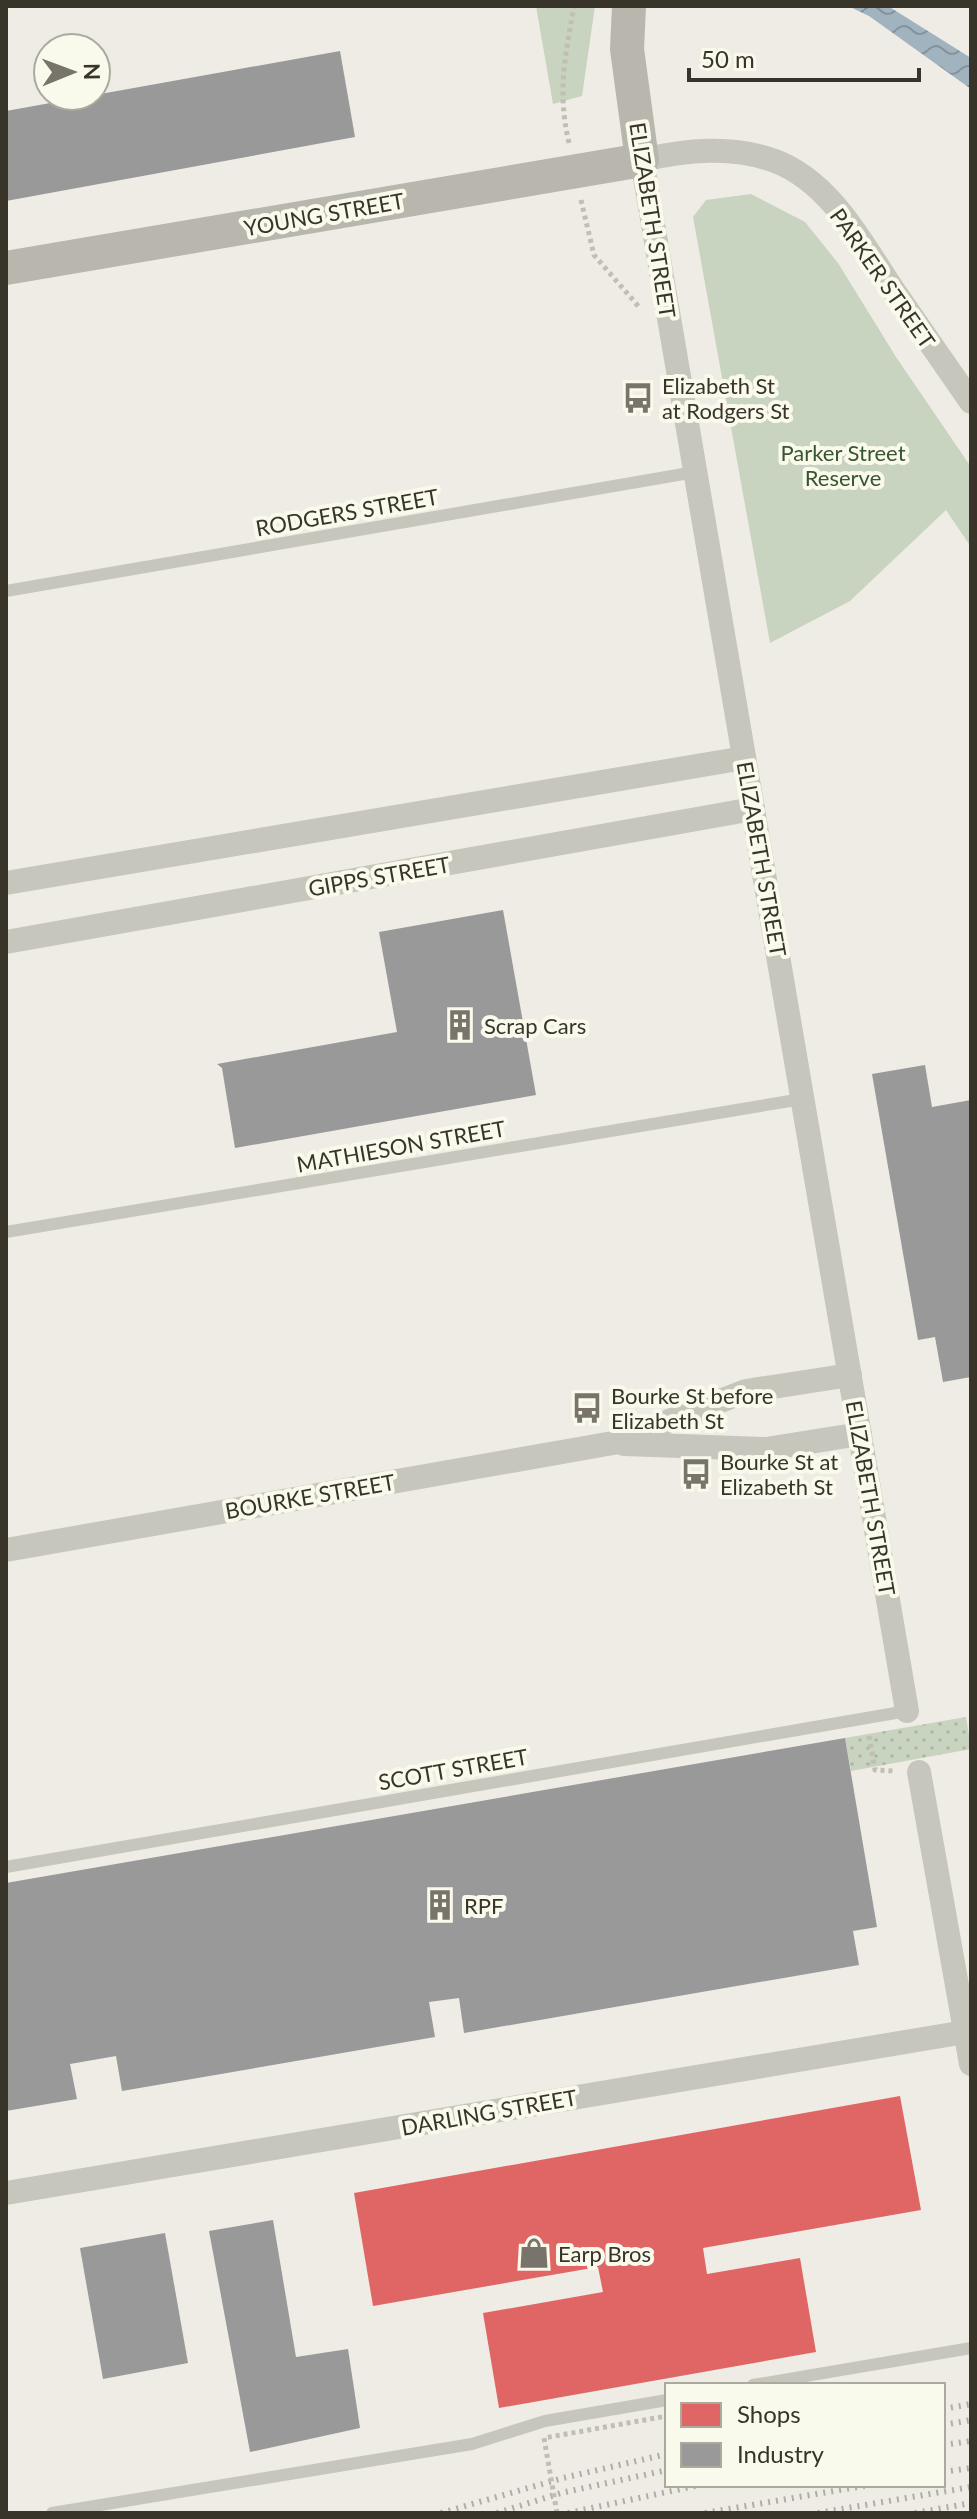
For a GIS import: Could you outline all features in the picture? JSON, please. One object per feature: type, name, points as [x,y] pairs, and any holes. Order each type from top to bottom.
[{"type":"main road","name":"ELIZABETH STREET","points":[[629,6],[627,49],[642,160]]},
{"type":"main road","name":"YOUNG STREET","points":[[6,268],[642,160]]},
{"type":"street","name":"PARKER STREET","points":[[642,160],[683,151],[730,151],[776,161],[808,181],[840,213],[971,402]]},
{"type":"street","name":"ELIZABETH STREET","points":[[642,160],[907,1711]]},
{"type":"street","points":[[6,883],[744,758]]},
{"type":"street","name":"GIPPS STREET","points":[[6,942],[753,809]]},
{"type":"street","name":"BOURKE STREET","points":[[6,1550],[613,1443],[746,1391],[850,1375]]},
{"type":"street","name":"BOURKE STREET","points":[[613,1443],[766,1449],[860,1434]]},
{"type":"street","points":[[919,1772],[968,2031],[971,2064]]},
{"type":"street","name":"DARLING STREET","points":[[6,2193],[968,2031]]},
{"type":"lane","name":"RODGERS STREET","points":[[6,591],[695,472]]},
{"type":"lane","name":"MATHIESON STREET","points":[[6,1232],[802,1099]]},
{"type":"lane","name":"SCOTT STREET","points":[[6,1867],[907,1711]]},
{"type":"lane","points":[[765,2383],[971,2348]]},
{"type":"lane","points":[[52,2513],[472,2444],[545,2421],[665,2400]]},
{"type":"path","points":[[569,145],[562,114],[561,76],[574,6]]},
{"type":"path","points":[[581,197],[594,255],[673,346]]},
{"type":"path","points":[[907,1711],[868,1731],[875,1770],[919,1772]]},
{"type":"path","points":[[557,2513],[544,2438],[665,2416]]},
{"type":"green space","points":[[536,6],[595,6],[582,96],[553,104]]},
{"type":"green space","name":"Parker Street Reserve","points":[[751,194],[805,222],[838,263],[896,357],[971,467],[971,547],[946,510],[850,601],[770,643],[693,217],[706,200]]},
{"type":"green space","points":[[966,1717],[971,1749],[851,1771],[845,1738]]},
{"type":"water","points":[[848,6],[888,6],[971,58],[971,89],[869,16]]},
{"type":"building: Shops","name":"Earp Bros","points":[[900,2096],[921,2210],[703,2248],[707,2274],[800,2258],[816,2352],[499,2408],[483,2313],[603,2292],[598,2267],[373,2306],[354,2193]]},
{"type":"building: Industry","points":[[340,51],[355,137],[6,201],[6,111],[32,106],[32,112],[112,112],[112,92]]},
{"type":"building: Industry","name":"Scrap Cars","points":[[503,910],[536,1095],[235,1148],[222,1068],[217,1064],[397,1032],[379,932]]},
{"type":"building: Industry","points":[[925,1065],[932,1107],[971,1100],[971,1377],[943,1382],[935,1337],[918,1340],[872,1074]]},
{"type":"building: Industry","name":"RPF","points":[[845,1738],[877,1927],[853,1931],[859,1965],[464,2033],[459,1998],[429,2002],[435,2037],[122,2091],[116,2056],[70,2064],[77,2099],[6,2111],[6,1883]]},
{"type":"building: Industry","points":[[273,2220],[296,2357],[348,2349],[360,2428],[250,2452],[209,2231]]},
{"type":"building: Industry","points":[[165,2233],[188,2363],[103,2379],[80,2248]]},
{"type":"railway","points":[[945,2409],[971,2404]]},
{"type":"railway","points":[[945,2425],[971,2420]]},
{"type":"railway","points":[[945,2445],[971,2441]]},
{"type":"railway","points":[[441,2513],[563,2478],[665,2454]]},
{"type":"railway","points":[[945,2472],[971,2468]]},
{"type":"railway","points":[[497,2513],[561,2493],[665,2470]]},
{"type":"railway","points":[[568,2513],[691,2487]]},
{"type":"railway","points":[[705,2513],[857,2487]]},
{"type":"railway","points":[[818,2513],[971,2487]]},
{"type":"railway","points":[[915,2513],[971,2503]]},
{"type":"place","name":"Elizabeth St at Rodgers St","points":[[638,398]]},
{"type":"place","name":"Scrap Cars","points":[[460,1025]]},
{"type":"place","name":"Bourke St before Elizabeth St","points":[[587,1408]]},
{"type":"place","name":"Bourke St at Elizabeth St","points":[[696,1474]]},
{"type":"place","name":"RPF","points":[[440,1905]]},
{"type":"place","name":"Earp Bros","points":[[534,2253]]}]
